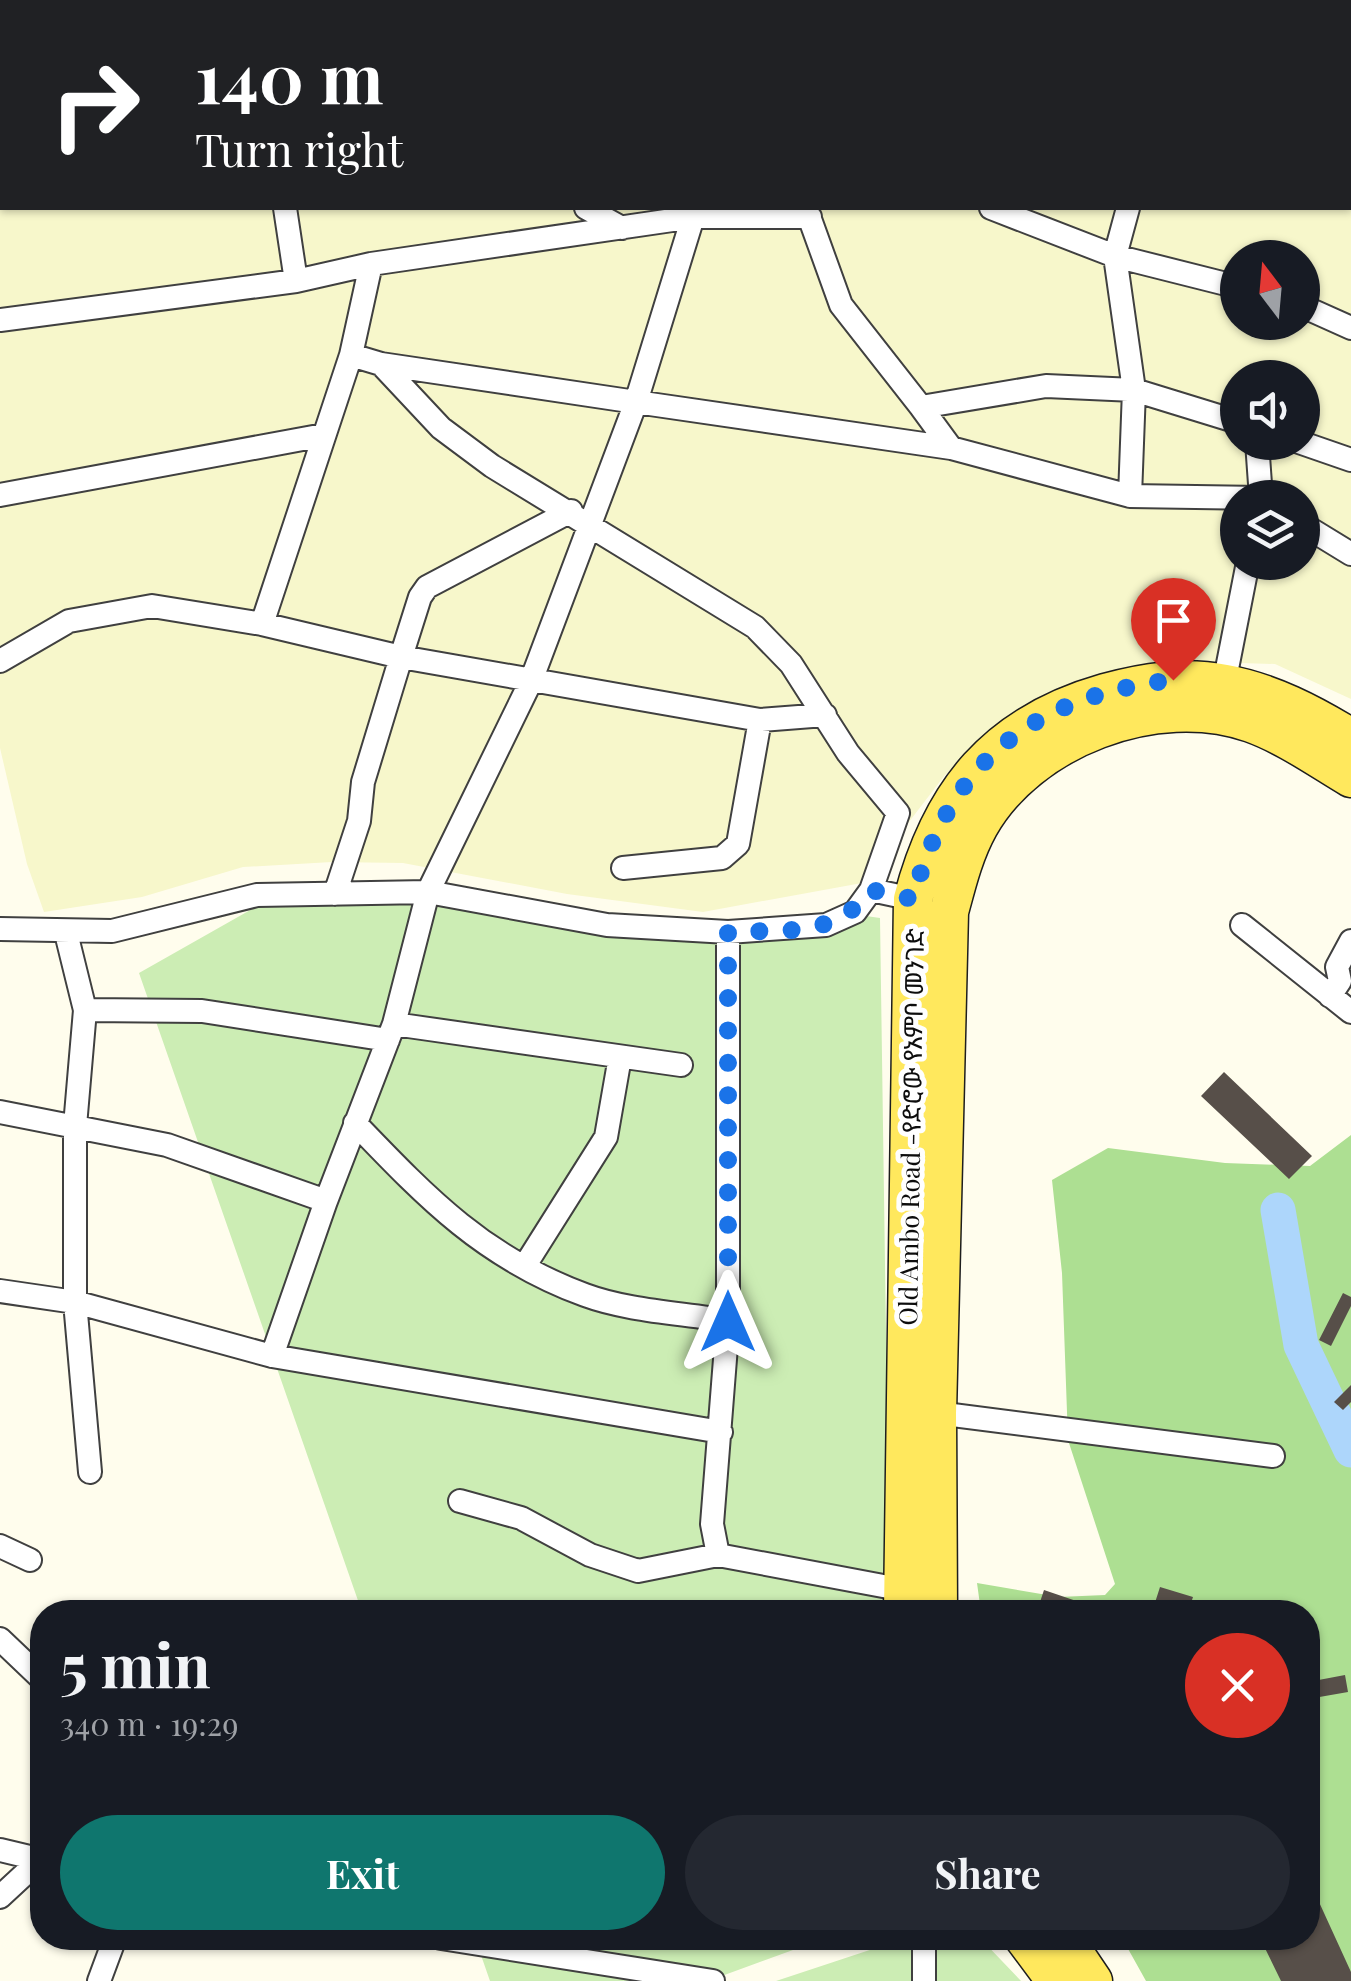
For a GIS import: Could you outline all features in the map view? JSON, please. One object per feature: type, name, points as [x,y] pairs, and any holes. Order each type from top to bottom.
[{"type":"main road","name":"Old Ambo Road -የድሮው የአምቦ መንገድ","points":[[921,1600],[913,899],[939,821],[980,764],[1032,722],[1108,710],[1173,680],[1224,684],[1281,701],[1351,738]]},
{"type":"main road","name":"Old Ambo Road -የድሮው የአምቦ መንገድ","points":[[1108,710],[1148,716],[1218,715],[1281,736],[1351,778]]},
{"type":"main road","name":"Old Ambo Road -የድሮው የአምቦ መንገድ","points":[[921,1600],[937,1413],[950,912],[961,864],[979,826],[1021,775],[1084,735],[1108,710]]},
{"type":"main road","points":[[1033,1950],[1056,1981]]},
{"type":"main road","points":[[1072,1950],[1093,1981]]},
{"type":"street","points":[[285,210],[296,282]]},
{"type":"street","points":[[590,210],[622,228]]},
{"type":"street","points":[[996,210],[1115,256],[1220,282]]},
{"type":"street","points":[[1127,210],[1115,256],[1134,390],[1130,496]]},
{"type":"street","points":[[0,320],[296,282],[370,264],[622,228],[694,212],[808,212],[841,305],[951,448]]},
{"type":"street","points":[[272,1356],[391,1032],[428,892],[530,682],[593,524],[636,402],[694,212]]},
{"type":"street","points":[[262,624],[351,355],[370,264]]},
{"type":"street","points":[[1320,314],[1351,328]]},
{"type":"street","points":[[351,355],[380,364],[951,448],[1130,496],[1220,497]]},
{"type":"street","points":[[0,929],[112,931],[257,895],[428,892],[607,925],[728,932],[826,925],[855,912],[871,890],[898,813],[848,753],[791,664],[755,627],[593,524],[492,466],[440,428],[380,364]]},
{"type":"street","points":[[921,407],[1046,386],[1134,390],[1220,416]]},
{"type":"street","points":[[0,495],[324,435]]},
{"type":"street","points":[[1320,449],[1351,460]]},
{"type":"street","points":[[334,894],[360,821],[363,782],[420,597],[428,587],[571,511]]},
{"type":"street","points":[[1320,535],[1351,554]]},
{"type":"street","points":[[1224,684],[1244,580]]},
{"type":"street","points":[[0,661],[70,621],[132,606],[262,624],[530,682],[760,720],[824,715]]},
{"type":"street","points":[[623,868],[722,858],[731,853],[738,844],[760,720]]},
{"type":"street","points":[[871,890],[913,899]]},
{"type":"street","points":[[1242,925],[1351,1012]]},
{"type":"street","points":[[718,1555],[712,1524],[728,1322],[728,932]]},
{"type":"street","points":[[66,933],[86,1010],[75,1126],[75,1302],[85,1376],[90,1472]]},
{"type":"street","points":[[1330,996],[1340,981],[1337,967],[1351,940]]},
{"type":"street","points":[[86,1010],[202,1011],[681,1066]]},
{"type":"street","points":[[524,1266],[606,1137],[620,1057]]},
{"type":"street","points":[[0,1112],[167,1145],[326,1201]]},
{"type":"street","points":[[355,1123],[445,1216],[470,1236],[524,1266],[587,1296],[728,1322]]},
{"type":"street","points":[[0,1291],[75,1302],[272,1356],[721,1432]]},
{"type":"street","points":[[937,1413],[1273,1456]]},
{"type":"street","points":[[460,1501],[522,1518],[590,1555],[638,1571],[718,1555],[908,1600]]},
{"type":"street","points":[[0,1546],[30,1560]]},
{"type":"street","points":[[0,1639],[30,1667]]},
{"type":"street","points":[[0,1850],[30,1856]]},
{"type":"street","points":[[0,1898],[30,1870]]},
{"type":"street","points":[[99,1981],[111,1950]]},
{"type":"street","points":[[518,1950],[713,1981]]},
{"type":"street","points":[[924,1950],[924,1981]]},
{"type":"green space","points":[[0,210],[1351,210],[1351,699],[1275,664],[1175,661],[1094,680],[1017,718],[945,775],[862,883],[703,912],[567,894],[403,863],[332,862],[243,867],[142,897],[44,912],[27,864],[0,748]]},
{"type":"green space","points":[[282,892],[455,905],[610,938],[720,936],[859,915],[880,918],[890,1600],[358,1600],[139,973]]},
{"type":"green space","points":[[1351,1135],[1351,1981],[1146,1981],[1129,1950],[1320,1950],[1320,1600],[979,1600],[977,1583],[1059,1597],[1105,1595],[1115,1584],[1068,1440],[1062,1273],[1052,1180],[1108,1148],[1225,1163],[1310,1166]]},
{"type":"green space","points":[[479,1950],[793,1950],[708,1981],[490,1981]]},
{"type":"green space","points":[[870,1950],[991,1950],[1021,1981],[776,1981]]},
{"type":"building","points":[[1224,1072],[1312,1156],[1289,1179],[1201,1096]]},
{"type":"building","points":[[1343,1293],[1351,1297],[1351,1306],[1331,1346],[1319,1340]]},
{"type":"building","points":[[1351,1385],[1351,1402],[1343,1410],[1334,1402]]},
{"type":"building","points":[[1160,1587],[1193,1597],[1192,1600],[1156,1600]]},
{"type":"building","points":[[1044,1590],[1073,1600],[1041,1600]]},
{"type":"building","points":[[1345,1675],[1348,1692],[1320,1697],[1320,1680]]},
{"type":"building","points":[[1320,1904],[1351,1972],[1351,1981],[1281,1981],[1266,1950],[1320,1950]]},
{"type":"waterway","points":[[1278,1210],[1301,1345],[1351,1450]]},
{"type":"route","points":[[728,1322],[728,932],[826,925],[855,912],[871,890],[913,899],[925,853],[939,821],[960,788],[1004,742],[1032,722],[1071,703],[1139,684],[1173,680]]}]
